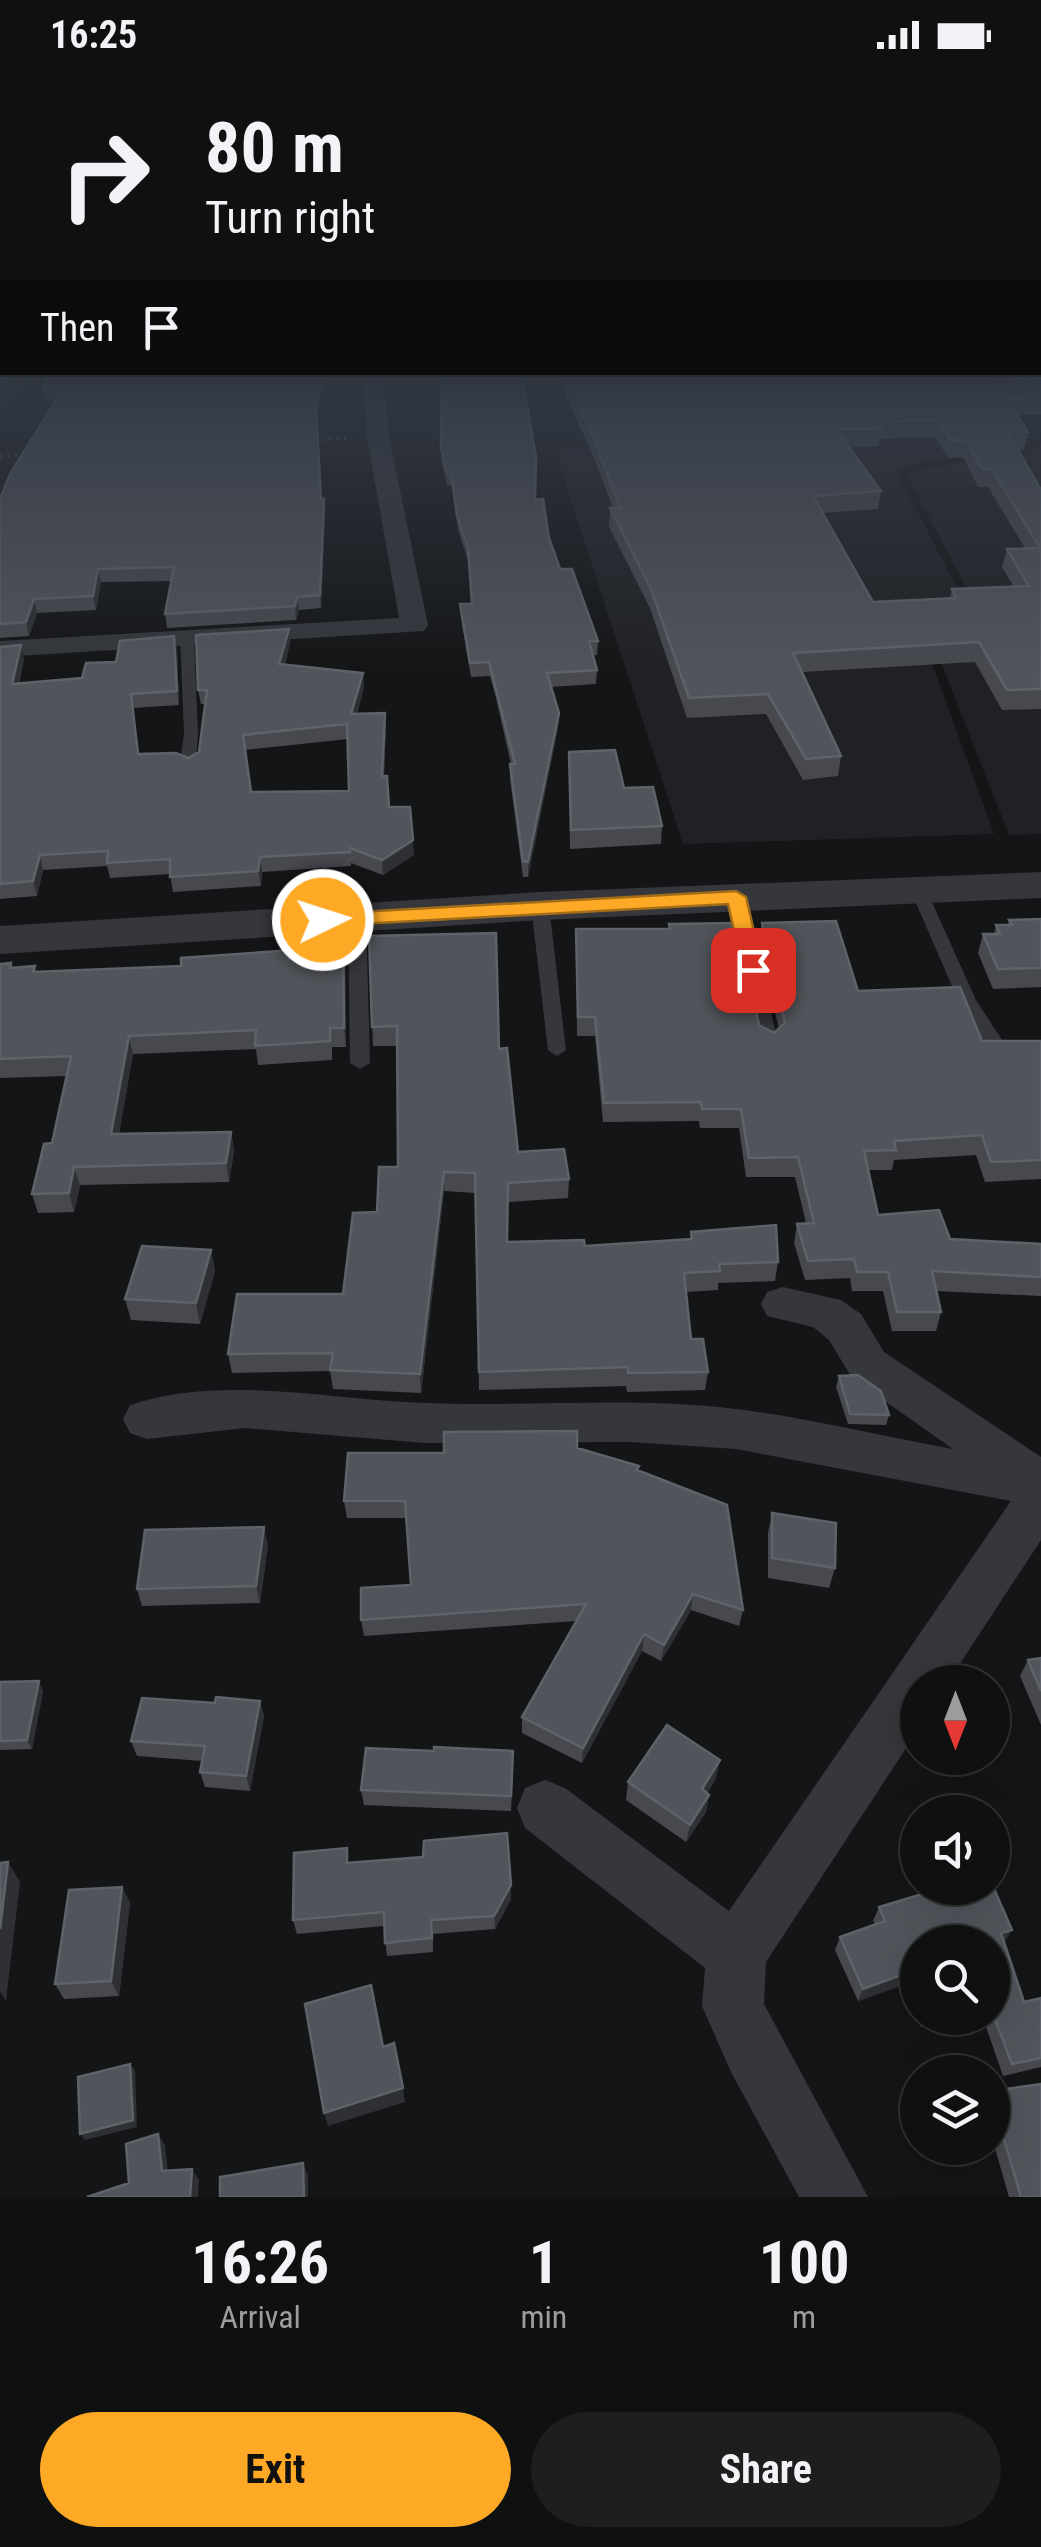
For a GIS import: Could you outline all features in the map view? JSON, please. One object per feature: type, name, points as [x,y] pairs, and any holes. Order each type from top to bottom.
[{"type":"street","points":[[0,649],[414,626],[385,473]]},
{"type":"street","points":[[0,940],[540,906],[1041,886]]},
{"type":"street","points":[[783,1304],[825,1312],[844,1326],[868,1366],[1041,1485]]},
{"type":"street","points":[[148,1420],[245,1408],[425,1422],[630,1422],[736,1429],[1041,1485]]},
{"type":"street","points":[[834,2197],[753,2050],[734,2006],[736,1954],[1041,1498]]},
{"type":"street","points":[[545,1808],[736,1954]]},
{"type":"lane","points":[[187,638],[191,732],[188,764]]},
{"type":"lane","points":[[918,889],[967,1000],[993,1040]]},
{"type":"lane","points":[[736,897],[769,1043]]},
{"type":"lane","points":[[540,906],[556,1050]]},
{"type":"lane","points":[[357,918],[360,1062]]},
{"type":"shaded area","points":[[562,473],[897,473],[962,597],[918,598],[911,605],[994,834],[683,844]]},
{"type":"shaded area","points":[[1041,473],[1041,834],[1009,835],[918,605],[974,602],[907,475]]},
{"type":"building","points":[[320,473],[324,499],[320,595],[297,597],[295,606],[165,614],[174,567],[98,569],[93,596],[34,599],[26,622],[0,624],[0,499],[10,474]]},
{"type":"building","points":[[451,473],[536,473],[535,500],[543,499],[549,538],[560,569],[572,569],[598,641],[589,641],[597,670],[547,673],[559,713],[528,862],[523,861],[510,764],[515,764],[489,662],[470,663],[460,604],[472,604],[468,547],[457,516]]},
{"type":"building","points":[[607,473],[868,473],[881,491],[813,496],[873,602],[956,598],[952,589],[1029,586],[1007,549],[1040,548],[995,473],[1031,473],[1041,490],[1041,689],[1007,690],[979,642],[793,653],[841,756],[806,759],[768,694],[689,698],[651,589],[610,508],[620,508]]},
{"type":"building","points":[[289,629],[279,664],[363,673],[351,714],[385,713],[382,776],[387,776],[389,807],[410,807],[413,840],[382,860],[350,848],[350,852],[260,857],[258,871],[170,877],[170,859],[107,863],[108,851],[40,855],[33,881],[0,884],[0,647],[21,645],[12,684],[82,678],[86,663],[116,662],[120,641],[174,636],[177,691],[131,694],[138,754],[176,753],[188,758],[199,752],[207,690],[198,690],[196,635]],"holes":[[[347,724],[349,791],[251,792],[243,735]]]},
{"type":"building","points":[[615,750],[624,788],[653,787],[662,826],[571,830],[569,752]]},
{"type":"building","points":[[1041,919],[1041,968],[998,969],[983,934],[1000,934],[996,925],[1012,925],[1009,920]]},
{"type":"building","points":[[836,921],[858,991],[960,987],[982,1041],[1041,1041],[1041,1160],[991,1162],[982,1135],[894,1141],[896,1150],[864,1151],[878,1215],[939,1210],[950,1239],[1041,1244],[1041,1277],[932,1271],[941,1312],[897,1312],[888,1272],[857,1272],[854,1259],[808,1261],[797,1224],[814,1223],[798,1157],[749,1158],[741,1109],[702,1109],[701,1102],[604,1103],[595,1017],[578,1017],[576,929],[670,929],[669,924],[736,923],[759,1025],[774,1033],[785,1023],[762,923]]},
{"type":"building","points":[[343,923],[344,1028],[330,1028],[330,1041],[255,1046],[256,1030],[129,1036],[111,1134],[231,1132],[226,1163],[74,1167],[69,1193],[32,1194],[44,1144],[52,1143],[71,1056],[0,1059],[0,964],[11,963],[10,968],[35,966],[33,972],[181,966],[181,958],[294,950],[298,924]]},
{"type":"building","points":[[496,933],[499,1049],[507,1048],[518,1152],[564,1149],[569,1179],[508,1183],[507,1242],[584,1240],[585,1246],[692,1239],[691,1232],[776,1225],[778,1262],[719,1264],[720,1271],[684,1273],[691,1339],[703,1339],[708,1372],[628,1373],[628,1367],[479,1372],[475,1173],[444,1172],[420,1374],[330,1370],[333,1353],[228,1354],[237,1294],[343,1294],[353,1213],[377,1212],[379,1167],[398,1167],[397,1026],[372,1027],[369,936]]},
{"type":"building","points":[[142,1246],[211,1250],[196,1303],[125,1299]]},
{"type":"building","points":[[858,1375],[881,1391],[889,1415],[850,1414],[839,1376]]},
{"type":"building","points":[[577,1431],[577,1448],[639,1466],[637,1470],[727,1505],[743,1610],[693,1594],[664,1645],[644,1634],[583,1748],[522,1717],[586,1604],[361,1620],[361,1588],[411,1585],[405,1501],[344,1501],[348,1453],[444,1453],[444,1432]]},
{"type":"building","points":[[772,1513],[836,1523],[835,1568],[772,1558]]},
{"type":"building","points":[[264,1527],[256,1586],[137,1589],[145,1530]]},
{"type":"building","points":[[1041,1658],[1041,1691],[1028,1660]]},
{"type":"building","points":[[39,1681],[27,1740],[0,1741],[0,1682]]},
{"type":"building","points":[[216,1697],[260,1701],[246,1776],[200,1772],[205,1746],[131,1741],[142,1698],[215,1703]]},
{"type":"building","points":[[667,1725],[720,1760],[702,1789],[709,1795],[690,1825],[628,1782]]},
{"type":"building","points":[[434,1747],[513,1751],[511,1796],[361,1790],[366,1748],[434,1751]]},
{"type":"building","points":[[507,1833],[511,1885],[494,1916],[431,1920],[432,1938],[385,1943],[384,1912],[293,1920],[294,1853],[347,1848],[347,1863],[423,1857],[424,1841]]},
{"type":"building","points":[[8,1862],[0,1929],[0,1863]]},
{"type":"building","points":[[122,1887],[111,1981],[55,1984],[69,1890]]},
{"type":"building","points":[[900,1901],[900,1905],[1001,1905],[1010,1925],[900,1925],[900,1975],[863,1989],[840,1937],[885,1921],[879,1907]]},
{"type":"building","points":[[1010,1960],[1024,2002],[1041,1998],[1041,2058],[1012,2064],[1001,2035],[1010,2035]]},
{"type":"building","points":[[371,1985],[383,2047],[394,2043],[403,2088],[324,2113],[305,2004]]},
{"type":"building","points":[[130,2064],[133,2120],[80,2134],[78,2077]]},
{"type":"building","points":[[1041,2084],[1041,2197],[1021,2197],[1010,2159],[1010,2088]]},
{"type":"building","points":[[158,2134],[162,2171],[192,2169],[190,2197],[87,2197],[129,2183],[126,2144]]},
{"type":"building","points":[[303,2163],[304,2197],[220,2197],[220,2177]]},
{"type":"route","points":[[323,920],[736,897],[753,970]]}]
